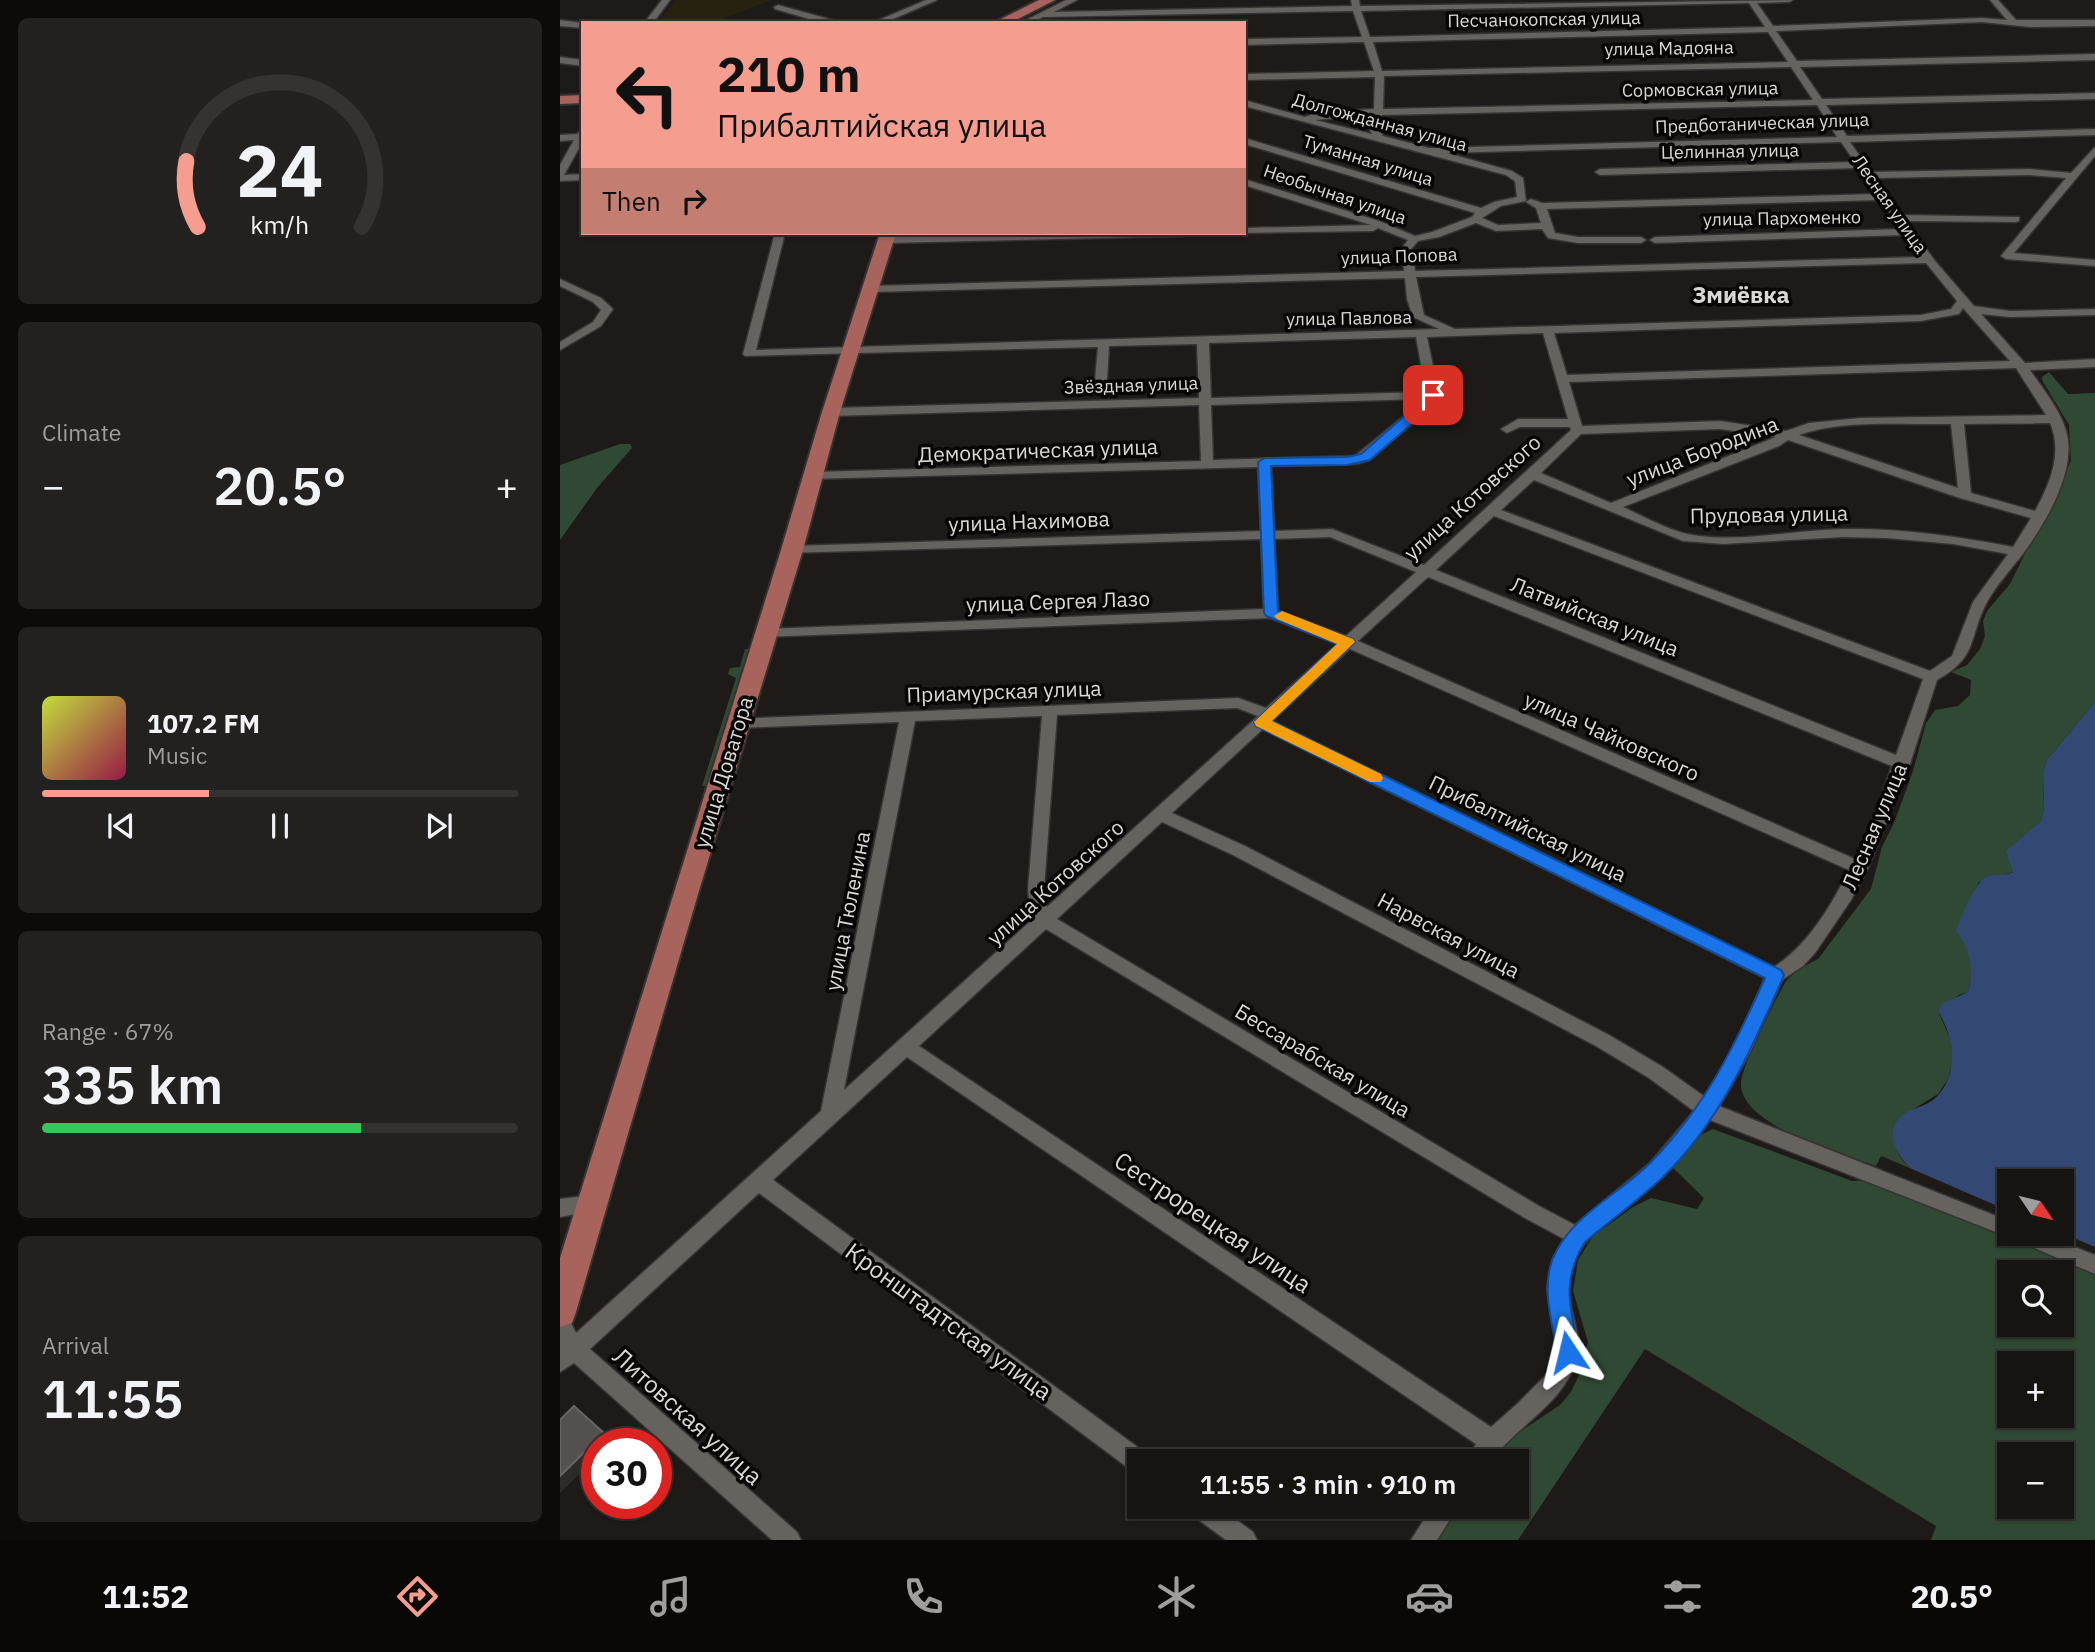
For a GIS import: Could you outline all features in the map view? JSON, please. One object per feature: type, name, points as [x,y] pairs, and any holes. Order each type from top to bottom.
[{"type":"main road","points":[[1003,21],[1049,0]]},
{"type":"main road","points":[[1015,21],[1060,0]]},
{"type":"main road","points":[[560,99],[581,98]]},
{"type":"main road","name":"улица Доватора","points":[[560,1312],[792,550],[831,412],[887,237]]},
{"type":"street","points":[[650,21],[666,0]]},
{"type":"street","points":[[791,0],[780,5],[828,21]]},
{"type":"street","points":[[881,21],[933,0]]},
{"type":"street","points":[[1028,21],[1073,0]]},
{"type":"street","name":"Лесная улица","points":[[1751,0],[1867,175],[1928,260],[2037,387],[2054,419],[2062,439],[2063,451],[2053,486],[2018,552],[1977,605],[1961,657],[1954,665],[1931,677],[1902,764],[1860,868],[1809,948],[1797,961],[1775,975]]},
{"type":"street","points":[[1040,15],[1355,5],[1789,0]]},
{"type":"street","points":[[1994,0],[2014,23]]},
{"type":"street","points":[[1355,5],[1379,74],[1379,112],[1375,130],[1379,138]]},
{"type":"street","name":"Песчанокопская улица","points":[[1246,42],[1771,29],[1789,26],[1982,20],[2014,23],[2095,23]]},
{"type":"street","points":[[560,23],[581,26]]},
{"type":"street","name":"улица Мадояна","points":[[1246,77],[2095,57]]},
{"type":"street","points":[[560,60],[581,63]]},
{"type":"street","name":"Сормовская улица","points":[[1307,120],[1319,115],[1379,112],[2095,96]]},
{"type":"street","name":"Долгожданная улица","points":[[1246,104],[1509,173],[1520,180],[1522,199]]},
{"type":"street","name":"Предботаническая улица","points":[[1430,151],[1844,137],[2095,132]]},
{"type":"street","points":[[560,138],[581,135]]},
{"type":"street","points":[[581,137],[560,176],[581,177]]},
{"type":"street","name":"Туманная улица","points":[[1246,142],[1479,216],[1496,228],[1548,230]]},
{"type":"street","points":[[2095,150],[2006,256],[2095,263]]},
{"type":"street","name":"Целинная улица","points":[[1600,172],[1861,165]]},
{"type":"street","points":[[1867,175],[2030,172],[2073,176]]},
{"type":"street","name":"Необычная улица","points":[[1246,183],[1414,239]]},
{"type":"street","points":[[1246,189],[1265,188]]},
{"type":"street","points":[[1406,335],[1416,326],[1419,317],[1408,273],[1407,248],[1414,239],[1435,235],[1499,204],[1522,199],[1541,206],[1882,197]]},
{"type":"street","points":[[1541,206],[1548,230],[1578,240],[1641,240]]},
{"type":"street","points":[[1899,218],[2015,219]]},
{"type":"street","points":[[1246,231],[1386,228]]},
{"type":"street","name":"улица Пархоменко","points":[[1655,240],[1909,232]]},
{"type":"street","name":"улица Павлова","points":[[779,235],[749,354],[1921,318],[1949,314],[1967,305]]},
{"type":"street","points":[[887,237],[1035,235]]},
{"type":"street","name":"улица Попова","points":[[871,289],[1928,260]]},
{"type":"street","points":[[560,282],[597,300],[607,309],[597,324],[560,346]]},
{"type":"street","points":[[1967,305],[2010,314],[2095,312]]},
{"type":"street","points":[[1419,317],[1458,333]]},
{"type":"street","points":[[1547,328],[1576,426]]},
{"type":"street","points":[[1420,334],[1433,395]]},
{"type":"street","points":[[1203,340],[1207,463]]},
{"type":"street","points":[[1101,380],[1104,342]]},
{"type":"street","points":[[1563,379],[2095,363]]},
{"type":"street","name":"Звёздная улица","points":[[831,412],[1433,395]]},
{"type":"street","name":"Демократическая улица","points":[[813,476],[1347,461],[1365,457],[1425,406],[1433,395]]},
{"type":"street","points":[[1957,419],[1966,482],[1965,495]]},
{"type":"street","name":"улица Котовского","points":[[1507,429],[1518,423],[1576,426],[1720,425],[1787,435],[1809,427],[1822,426],[1957,419],[2054,419]]},
{"type":"street","name":"улица Котовского","points":[[566,1355],[1161,816],[1490,510],[1573,437],[1576,426]]},
{"type":"street","name":"улица Бородина","points":[[1612,507],[1775,443],[1787,435],[1965,495],[2038,516]]},
{"type":"street","points":[[1265,462],[1271,613]]},
{"type":"street","name":"Прудовая улица","points":[[1531,474],[1662,531],[1696,540],[1831,533],[1898,533],[1938,537],[2018,552]]},
{"type":"street","points":[[1490,510],[1931,677]]},
{"type":"street","name":"Латвийская улица","points":[[1268,534],[1332,533],[1902,764]]},
{"type":"street","name":"улица Нахимова","points":[[792,550],[1268,534]]},
{"type":"street","name":"улица Сергея Лазо","points":[[766,634],[1271,613],[1347,642]]},
{"type":"street","name":"улица Чайковского","points":[[1347,642],[1860,868]]},
{"type":"street","name":"Приамурская улица","points":[[738,723],[1238,703],[1266,718]]},
{"type":"street","points":[[1046,921],[1039,909],[1036,889],[1050,710]]},
{"type":"street","name":"улица Тюленина","points":[[830,1115],[908,716]]},
{"type":"street","name":"Прибалтийская улица","points":[[1266,718],[1775,975]]},
{"type":"street","name":"Нарвская улица","points":[[1161,816],[1225,843],[1491,985],[1635,1057],[1673,1081],[1707,1110],[1997,1225]]},
{"type":"street","name":"Бессарабская улица","points":[[1046,921],[1520,1205],[1577,1236]]},
{"type":"street","points":[[1486,1449],[1554,1382],[1563,1368],[1568,1352],[1557,1288],[1562,1261],[1577,1236],[1657,1169],[1707,1110],[1741,1054],[1775,975]]},
{"type":"street","name":"Сестрорецкая улица","points":[[906,1048],[1492,1441]]},
{"type":"street","name":"Кронштадтская улица","points":[[759,1181],[1127,1453]]},
{"type":"street","points":[[560,1208],[592,1204]]},
{"type":"street","points":[[2048,1246],[2095,1265]]},
{"type":"street","name":"Литовская улица","points":[[560,1324],[566,1355],[789,1540]]},
{"type":"street","points":[[1216,1519],[1245,1540]]},
{"type":"street","points":[[1423,1540],[1438,1519]]},
{"type":"shaded area","points":[[676,0],[772,0],[718,21],[659,21]]},
{"type":"green space","points":[[2049,372],[2068,394],[2095,393],[2095,702],[2047,760],[2043,772],[2044,808],[2041,821],[2007,851],[2013,872],[1979,882],[1959,924],[1973,967],[1968,992],[1959,995],[1938,1011],[1951,1041],[1953,1061],[1948,1079],[1938,1094],[1912,1110],[1894,1131],[1898,1153],[1912,1169],[1881,1156],[1876,1166],[1819,1146],[1776,1126],[1746,1100],[1741,1085],[1742,1076],[1759,1033],[1786,981],[1797,970],[1818,959],[1871,889],[1882,847],[1913,771],[1926,723],[1935,710],[1958,706],[1970,695],[1971,680],[1951,672],[1967,665],[1980,649],[1985,636],[1983,621],[1987,611],[2010,584],[2071,461],[2069,425],[2042,380]]},
{"type":"green space","points":[[620,444],[630,444],[632,448],[597,488],[560,540],[560,465]]},
{"type":"green space","points":[[745,649],[749,649],[708,786],[702,786],[736,678],[728,674],[730,668],[740,667]]},
{"type":"green space","points":[[1713,1129],[1852,1181],[1872,1180],[1997,1231],[1997,1246],[2034,1246],[2068,1260],[1997,1260],[1997,1337],[2074,1337],[2074,1262],[2095,1271],[2095,1540],[1931,1540],[1936,1526],[1645,1349],[1518,1540],[1438,1540],[1452,1519],[1529,1519],[1529,1449],[1499,1449],[1503,1443],[1560,1405],[1571,1392],[1579,1375],[1588,1342],[1573,1291],[1578,1260],[1593,1236],[1633,1207],[1651,1198],[1697,1209],[1704,1198],[1673,1168],[1694,1138]]},
{"type":"water","points":[[2095,702],[2095,1247],[2074,1238],[2074,1169],[1997,1169],[1997,1206],[1912,1169],[1897,1150],[1893,1135],[1897,1120],[1907,1112],[1933,1100],[1948,1080],[1951,1045],[1938,1011],[1942,1004],[1968,992],[1971,975],[1970,960],[1956,931],[1973,893],[1982,880],[1989,876],[2013,872],[2006,851],[2041,821],[2044,808],[2043,772],[2047,760]]},
{"type":"building","points":[[574,1406],[598,1428],[581,1428],[581,1455],[560,1476],[560,1420]]},
{"type":"slow traffic","points":[[1282,616],[1347,642],[1262,722],[1375,778]]},
{"type":"district","name":"Змиёвка","points":[[1741,294]]},
{"type":"route","points":[[1433,395],[1425,406],[1365,457],[1347,461],[1265,462],[1271,613],[1347,642],[1262,722],[1775,975],[1741,1054],[1707,1110],[1657,1169],[1577,1236],[1569,1248],[1562,1261],[1557,1288],[1568,1352]]}]
